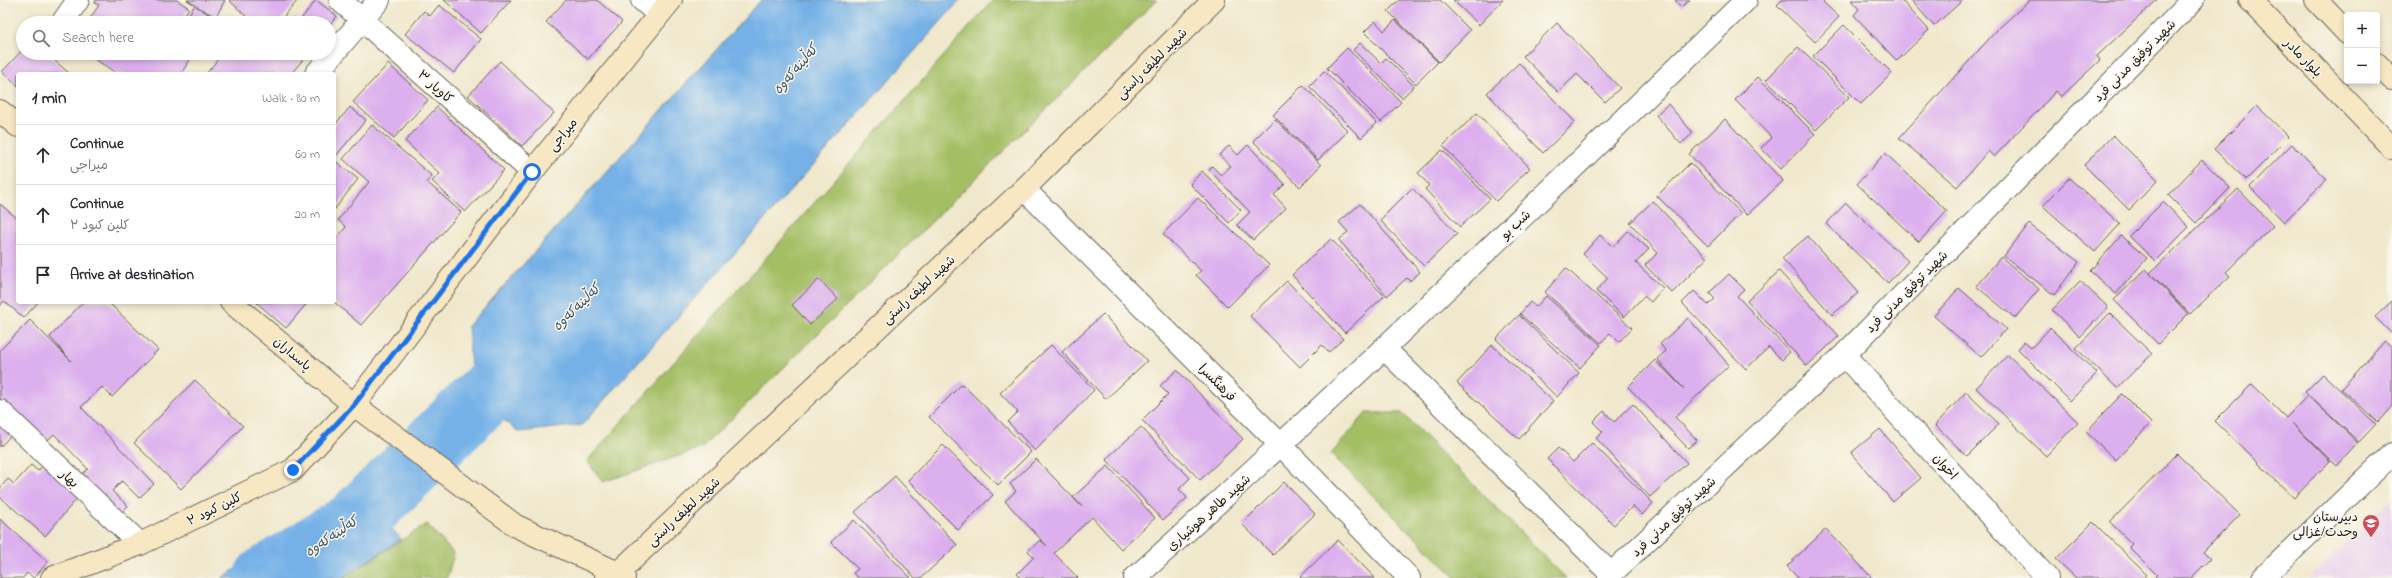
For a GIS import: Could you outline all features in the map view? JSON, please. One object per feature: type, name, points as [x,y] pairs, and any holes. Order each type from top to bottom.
[{"type":"main road","name":"شهید لطیف راستی","points":[[616,576],[1024,189],[1214,0]]},
{"type":"main road","name":"بلوار مادر","points":[[2250,0],[2392,148]]},
{"type":"main road","points":[[2316,0],[2344,30]]},
{"type":"main road","name":"میراجی","points":[[354,405],[532,172],[664,7]]},
{"type":"main road","points":[[2380,67],[2392,79]]},
{"type":"main road","points":[[0,111],[16,124]]},
{"type":"main road","name":"پاسداران","points":[[233,304],[354,405],[516,526],[616,576]]},
{"type":"main road","name":"کلین کبود ۲","points":[[52,578],[140,544],[293,470],[354,405]]},
{"type":"street","points":[[67,16],[78,0]]},
{"type":"street","name":"کاویار ۳","points":[[340,0],[532,172]]},
{"type":"street","points":[[336,51],[379,0]]},
{"type":"street","points":[[642,0],[664,7]]},
{"type":"street","name":"شب بو","points":[[1281,445],[1746,0]]},
{"type":"street","name":"شهید توفیق مدنی فرد","points":[[1610,576],[1844,354],[2193,0]]},
{"type":"street","points":[[318,72],[328,60]]},
{"type":"street","name":"فرهنگسرا","points":[[1024,189],[1281,445],[1409,578]]},
{"type":"street","points":[[1384,348],[1610,576]]},
{"type":"street","name":"اخوان","points":[[1844,354],[2048,578]]},
{"type":"street","name":"بهار","points":[[0,411],[140,544]]},
{"type":"street","name":"شهید طاهر هوشیاری","points":[[1135,578],[1281,445]]},
{"type":"street","points":[[2263,578],[2392,454]]},
{"type":"shaded area","name":"دبیرستان وحدت/غزالی","points":[[2392,498],[2392,578],[2309,578]]},
{"type":"green space","points":[[993,0],[1157,0],[702,448],[603,482],[587,461]]},
{"type":"green space","points":[[1366,413],[1402,413],[1566,578],[1456,578],[1331,454]]},
{"type":"green space","points":[[427,524],[454,554],[447,578],[342,578]]},
{"type":"water","points":[[761,0],[960,0],[582,425],[519,432],[473,396],[468,326]]},
{"type":"water","points":[[357,489],[401,539],[342,578],[222,578]]},
{"type":"building","points":[[96,0],[177,0],[189,8],[184,16],[92,16],[99,5],[95,3]]},
{"type":"building","points":[[187,0],[225,0],[217,16],[196,6],[211,16],[188,16],[195,5]]},
{"type":"building","points":[[229,0],[298,0],[284,16],[246,16]]},
{"type":"building","points":[[316,0],[337,16],[336,17],[336,16],[303,16]]},
{"type":"building","points":[[444,0],[511,0],[481,33]]},
{"type":"building","points":[[566,0],[597,0],[622,22],[588,59],[546,22]]},
{"type":"building","points":[[1399,0],[1440,0],[1470,30],[1439,62],[1388,11]]},
{"type":"building","points":[[1453,0],[1503,0],[1479,25]]},
{"type":"building","points":[[1675,0],[1690,0],[1681,7]]},
{"type":"building","points":[[1782,0],[1821,0],[1839,17],[1815,42],[1777,5]]},
{"type":"building","points":[[1851,0],[1901,0],[1929,30],[1897,61],[1854,15],[1859,9]]},
{"type":"building","points":[[1911,0],[1963,0],[1934,26]]},
{"type":"building","points":[[2030,0],[2157,0],[2097,56],[2100,60],[2061,97],[2056,91],[1994,157],[1988,151],[1957,187],[1899,138],[1998,29]]},
{"type":"building","points":[[439,5],[481,39],[454,73],[405,34],[424,11],[430,16]]},
{"type":"building","points":[[1395,20],[1438,62],[1416,84],[1364,32],[1375,21],[1384,31]]},
{"type":"building","points":[[1557,23],[1620,88],[1605,102],[1577,74],[1558,92],[1523,56]]},
{"type":"building","points":[[1844,25],[1892,73],[1861,104],[1813,56]]},
{"type":"building","points":[[1360,43],[1381,63],[1386,58],[1414,86],[1402,98],[1353,50]]},
{"type":"building","points":[[1798,47],[1849,97],[1816,130],[1766,80]]},
{"type":"building","points":[[1347,48],[1401,102],[1381,122],[1327,68]]},
{"type":"building","points":[[16,57],[16,60],[54,60],[68,72],[16,72],[16,84],[2,72]]},
{"type":"building","points":[[96,60],[190,60],[182,72],[115,72]]},
{"type":"building","points":[[217,60],[303,60],[293,72],[208,72]]},
{"type":"building","points":[[500,61],[554,113],[522,146],[468,96]]},
{"type":"building","points":[[1519,63],[1575,122],[1543,153],[1487,93]]},
{"type":"building","points":[[388,64],[428,100],[394,138],[353,102]]},
{"type":"building","points":[[1324,71],[1377,123],[1361,138],[1309,86]]},
{"type":"building","points":[[1758,77],[1815,134],[1781,169],[1761,148],[1772,138],[1735,100]]},
{"type":"building","points":[[1303,85],[1348,131],[1318,160],[1273,115]]},
{"type":"building","points":[[1668,104],[1693,133],[1681,144],[1656,115]]},
{"type":"building","points":[[2257,106],[2289,137],[2246,180],[2214,149]]},
{"type":"building","points":[[350,107],[366,120],[336,156],[336,124]]},
{"type":"building","points":[[437,107],[504,170],[465,212],[432,181],[440,174],[405,141]]},
{"type":"building","points":[[1477,113],[1530,168],[1496,201],[1443,146]]},
{"type":"building","points":[[1275,119],[1321,165],[1300,187],[1253,141]]},
{"type":"building","points":[[1725,119],[1783,181],[1747,215],[1689,154]]},
{"type":"building","points":[[372,125],[432,176],[427,182],[461,212],[361,325],[336,304],[336,239],[346,227],[338,220],[369,182],[343,159]]},
{"type":"building","points":[[2113,135],[2158,180],[2129,210],[2084,165]]},
{"type":"building","points":[[2292,144],[2327,179],[2284,222],[2250,187]]},
{"type":"building","points":[[1248,145],[1285,184],[1274,195],[1286,208],[1253,240],[1237,225],[1250,212],[1209,170],[1212,166],[1221,175],[1231,166],[1219,155],[1229,146],[1238,155]]},
{"type":"building","points":[[1442,150],[1490,199],[1460,227],[1425,189],[1429,185],[1418,173]]},
{"type":"building","points":[[1885,153],[1947,211],[1919,242],[1857,184]]},
{"type":"building","points":[[2202,160],[2230,188],[2196,223],[2168,195]]},
{"type":"building","points":[[336,162],[358,179],[336,207]]},
{"type":"building","points":[[1690,163],[1741,213],[1708,246],[1657,196]]},
{"type":"building","points":[[1202,171],[1241,210],[1229,223],[1190,184]]},
{"type":"building","points":[[2069,178],[2120,224],[2095,252],[2043,206]]},
{"type":"building","points":[[1412,188],[1457,234],[1424,266],[1380,220]]},
{"type":"building","points":[[2238,189],[2273,226],[2226,272],[2230,276],[2190,314],[2150,273]]},
{"type":"building","points":[[1198,198],[1269,265],[1228,307],[1196,275],[1201,271],[1163,234]]},
{"type":"building","points":[[1653,201],[1707,258],[1672,293],[1645,265],[1658,253],[1630,223]]},
{"type":"building","points":[[2163,202],[2189,227],[2155,261],[2129,236]]},
{"type":"building","points":[[1846,203],[1908,261],[1888,283],[1826,224]]},
{"type":"building","points":[[0,204],[16,217],[16,304],[36,304],[24,318],[4,301],[0,306]]},
{"type":"building","points":[[1360,204],[1420,272],[1410,281],[1407,278],[1387,296],[1339,240],[1348,232],[1339,222]]},
{"type":"building","points":[[2029,224],[2079,262],[2054,295],[2004,256]]},
{"type":"building","points":[[1628,231],[1649,249],[1636,263],[1663,288],[1651,302],[1644,296],[1624,317],[1596,291],[1608,278],[1583,254],[1600,235],[1613,247]]},
{"type":"building","points":[[1808,236],[1858,293],[1832,315],[1782,258]]},
{"type":"building","points":[[2121,236],[2147,258],[2116,294],[2090,271]]},
{"type":"building","points":[[1331,239],[1384,296],[1345,333],[1292,275]]},
{"type":"building","points":[[2001,257],[2039,289],[2015,318],[1976,286]]},
{"type":"building","points":[[1566,268],[1632,328],[1619,342],[1610,333],[1601,343],[1545,292]]},
{"type":"building","points":[[2146,269],[2188,314],[2158,344],[2114,300]]},
{"type":"building","points":[[1779,271],[1839,336],[1807,366],[1747,301]]},
{"type":"building","points":[[1729,274],[1744,289],[1737,296],[1790,352],[1782,360],[1769,347],[1746,369],[1682,303],[1694,291],[1708,305],[1715,299],[1709,293]]},
{"type":"building","points":[[819,279],[838,299],[810,325],[792,305]]},
{"type":"building","points":[[1287,281],[1343,339],[1329,352],[1322,345],[1300,367],[1250,316]]},
{"type":"building","points":[[2080,281],[2108,307],[2080,337],[2052,310]]},
{"type":"building","points":[[1959,288],[2006,329],[1981,357],[1934,316]]},
{"type":"building","points":[[1546,296],[1601,345],[1580,368],[1520,314],[1530,302],[1536,307]]},
{"type":"building","points":[[2392,301],[2392,334],[2375,317]]},
{"type":"building","points":[[81,304],[110,304],[158,350],[112,397],[102,387],[81,407],[154,484],[139,498],[122,481],[112,491],[128,506],[117,517],[79,477],[88,469],[54,434],[42,446],[0,401],[0,350],[30,320],[71,361],[50,337]]},
{"type":"building","points":[[258,304],[306,304],[286,328]]},
{"type":"building","points":[[2110,313],[2152,354],[2117,388],[2076,348]]},
{"type":"building","points":[[1103,314],[1147,361],[1106,399],[1062,352]]},
{"type":"building","points":[[1519,315],[1579,373],[1557,397],[1496,339]]},
{"type":"building","points":[[1688,318],[1729,365],[1675,417],[1697,440],[1688,448],[1628,387],[1655,360],[1684,389],[1657,359],[1666,351],[1660,344]]},
{"type":"building","points":[[2050,328],[2097,373],[2070,401],[2018,349],[2024,342],[2031,348]]},
{"type":"building","points":[[2385,341],[2392,347],[2392,406],[2378,422],[2341,389]]},
{"type":"building","points":[[1051,345],[1094,390],[1035,451],[1008,422],[1018,412],[1000,393]]},
{"type":"building","points":[[1492,345],[1553,401],[1519,439],[1457,383]]},
{"type":"building","points":[[2008,355],[2078,422],[2046,456],[1976,388]]},
{"type":"building","points":[[1177,370],[1243,439],[1200,480],[1142,420],[1168,394],[1160,386]]},
{"type":"building","points":[[2323,374],[2376,424],[2359,442],[2309,396],[2358,443],[2337,466],[2292,423],[2330,461],[2294,498],[2215,421],[2252,384],[2286,418],[2308,395],[2305,392]]},
{"type":"building","points":[[195,380],[243,426],[181,489],[134,443]]},
{"type":"building","points":[[962,384],[1031,452],[998,485],[929,417]]},
{"type":"building","points":[[1966,392],[1999,424],[1967,456],[1935,425]]},
{"type":"building","points":[[2122,394],[2151,423],[2116,460],[2086,432]]},
{"type":"building","points":[[1633,404],[1687,463],[1650,497],[1596,438],[1603,432],[1593,422],[1604,411],[1614,422]]},
{"type":"building","points":[[0,421],[13,433],[0,447]]},
{"type":"building","points":[[1141,427],[1190,478],[1179,489],[1187,498],[1163,520],[1106,459]]},
{"type":"building","points":[[1880,429],[1921,478],[1893,502],[1851,453]]},
{"type":"building","points":[[1592,443],[1653,503],[1642,515],[1633,506],[1614,525],[1547,459],[1558,448],[1573,462]]},
{"type":"building","points":[[943,445],[993,495],[958,530],[908,480]]},
{"type":"building","points":[[2177,454],[2240,515],[2203,552],[2210,559],[2191,578],[2154,578],[2157,575],[2129,547],[2132,544],[2110,522]]},
{"type":"building","points":[[1036,459],[1082,507],[1073,497],[1108,466],[1155,518],[1121,549],[1092,517],[1054,553],[1078,578],[1021,578],[1017,574],[1034,557],[1028,551],[1040,540],[1047,546],[1005,501],[1016,491],[1010,484]]},
{"type":"building","points":[[45,463],[81,494],[45,536],[0,497],[0,488],[8,479],[14,484],[31,465],[38,471]]},
{"type":"building","points":[[895,476],[957,545],[921,578],[915,578],[855,512]]},
{"type":"building","points":[[1284,482],[1315,514],[1273,555],[1242,524]]},
{"type":"building","points":[[0,519],[48,562],[34,578],[27,573],[23,578],[0,578]]},
{"type":"building","points":[[854,520],[911,578],[858,578],[853,573],[858,569],[831,542]]},
{"type":"building","points":[[2093,522],[2147,575],[2144,578],[2076,578],[2056,559]]},
{"type":"building","points":[[1826,529],[1872,578],[1798,578],[1787,566]]},
{"type":"building","points":[[1338,540],[1375,578],[1300,577]]},
{"type":"waterway","name":"کەڵینەکەوە","points":[[265,578],[352,524],[542,340]]},
{"type":"place","name":"دبیرستان وحدت/غزالی","points":[[2371,538]]},
{"type":"route","points":[[293,470],[354,405],[532,172]]}]
